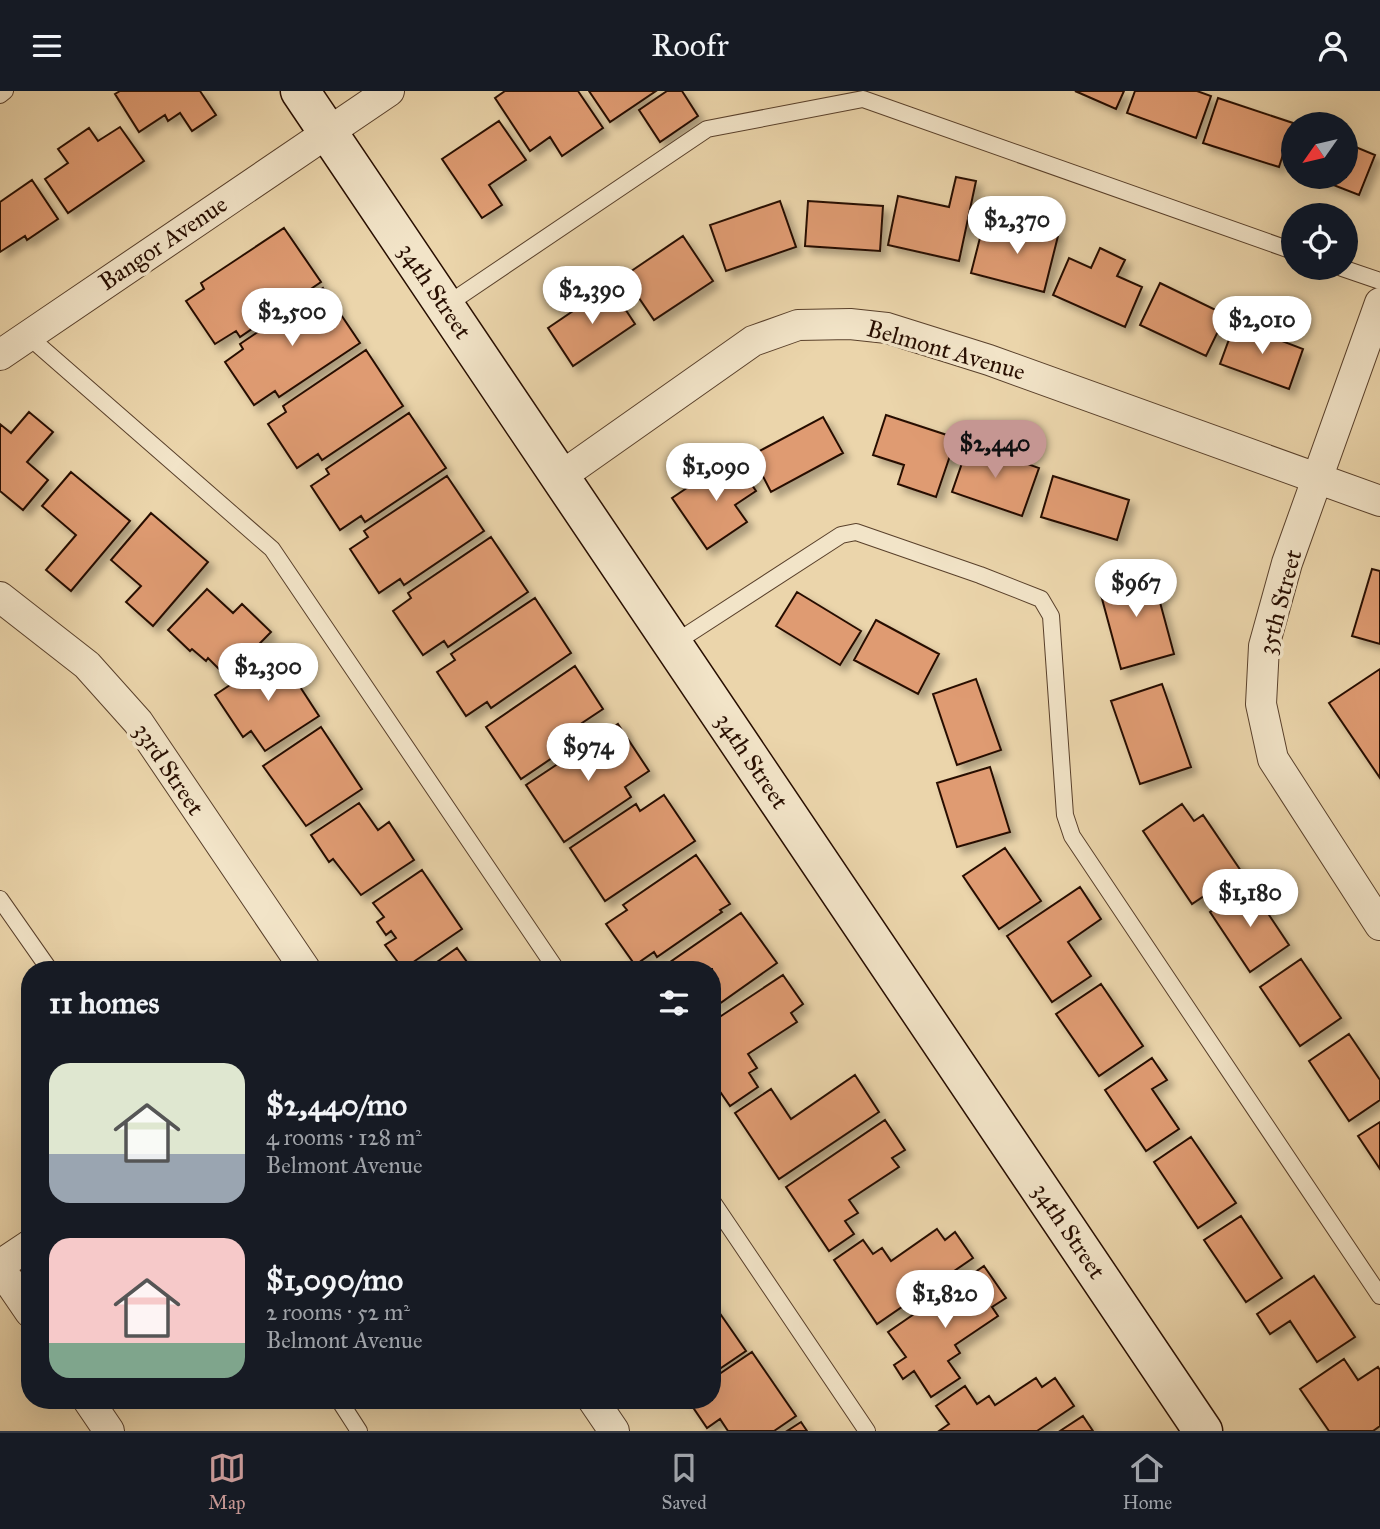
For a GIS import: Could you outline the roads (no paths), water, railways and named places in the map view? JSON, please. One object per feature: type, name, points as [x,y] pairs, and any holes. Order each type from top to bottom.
[{"type":"main road","name":"34th Street","points":[[300,91],[1203,1431]]},
{"type":"street","name":"Bangor Avenue","points":[[9,345],[389,91]]},
{"type":"street","name":"35th Street","points":[[1380,303],[1287,563],[1264,646],[1261,704],[1273,759],[1380,925]]},
{"type":"street","name":"Belmont Avenue","points":[[560,477],[753,341],[798,325],[849,324],[887,328],[989,360],[1380,501]]},
{"type":"street","name":"33rd Street","points":[[0,597],[86,665],[138,722],[300,961]]},
{"type":"street","points":[[21,1251],[0,1266],[21,1299]]},
{"type":"street","points":[[94,1409],[109,1431]]},
{"type":"street","points":[[599,1409],[614,1431]]},
{"type":"lane","points":[[0,95],[5,91]]},
{"type":"lane","points":[[445,306],[707,129],[863,99],[1281,247]]},
{"type":"lane","points":[[1358,273],[1380,281]]},
{"type":"lane","points":[[9,345],[272,549],[551,961]]},
{"type":"lane","points":[[673,645],[841,535],[856,532],[1041,599],[1051,616],[1065,815],[1072,836],[1380,1296]]},
{"type":"lane","points":[[0,899],[43,961]]},
{"type":"lane","points":[[721,1214],[867,1431]]},
{"type":"lane","points":[[344,1409],[359,1431]]}]
